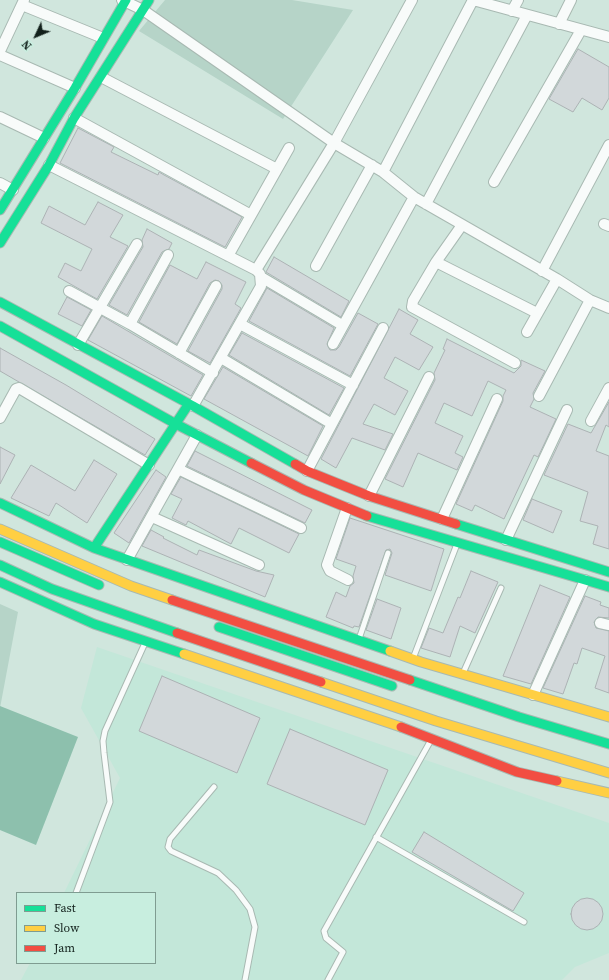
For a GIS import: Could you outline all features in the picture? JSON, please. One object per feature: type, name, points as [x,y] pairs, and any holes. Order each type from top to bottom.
[{"type":"main road","points":[[0,210],[75,88],[124,0]]},
{"type":"main road","points":[[0,243],[49,165],[74,118],[149,0]]},
{"type":"main road","points":[[0,302],[190,405],[307,471],[369,496],[609,572]]},
{"type":"main road","points":[[0,326],[176,424],[304,490],[367,516],[609,587]]},
{"type":"main road","points":[[94,548],[190,405]]},
{"type":"main road","points":[[0,503],[94,548],[127,560],[412,659],[533,696],[609,717]]},
{"type":"main road","points":[[0,519],[101,564],[123,572]]},
{"type":"main road","points":[[0,529],[131,586],[519,717],[609,744]]},
{"type":"main road","points":[[0,542],[107,588]]},
{"type":"main road","points":[[0,565],[52,589],[123,615],[436,722],[609,772]]},
{"type":"main road","points":[[0,582],[94,624],[432,738],[517,772],[609,793]]},
{"type":"main road","points":[[212,625],[400,688]]},
{"type":"main road","points":[[403,668],[464,688]]},
{"type":"main road","points":[[460,707],[594,750]]},
{"type":"street","points":[[124,0],[143,10],[334,143],[383,172],[414,197],[557,279],[590,300],[609,308]]},
{"type":"street","points":[[190,405],[213,373],[261,286],[259,274],[334,143],[412,0]]},
{"type":"street","points":[[383,172],[473,0],[582,30],[608,34]]},
{"type":"street","points":[[512,11],[518,0]]},
{"type":"street","points":[[559,24],[571,0]]},
{"type":"street","points":[[0,51],[23,2],[103,38]]},
{"type":"street","points":[[426,204],[528,15]]},
{"type":"street","points":[[494,182],[582,30]]},
{"type":"street","points":[[0,55],[75,88]]},
{"type":"street","points":[[101,76],[277,169]]},
{"type":"street","points":[[0,117],[44,138]]},
{"type":"street","points":[[74,118],[251,215]]},
{"type":"street","points":[[542,271],[609,145]]},
{"type":"street","points":[[228,256],[289,148]]},
{"type":"street","points":[[49,165],[228,256],[342,325]]},
{"type":"street","points":[[316,266],[372,165]]},
{"type":"street","points":[[0,183],[12,190]]},
{"type":"street","points":[[333,344],[342,325],[414,197]]},
{"type":"street","points":[[462,225],[436,262],[413,301],[412,307],[515,363]]},
{"type":"street","points":[[78,345],[137,244]]},
{"type":"street","points":[[130,324],[168,255]]},
{"type":"street","points":[[436,262],[537,313]]},
{"type":"street","points":[[527,332],[557,279]]},
{"type":"street","points":[[179,353],[216,286]]},
{"type":"street","points":[[69,291],[130,324],[213,373]]},
{"type":"street","points":[[539,396],[590,300]]},
{"type":"street","points":[[240,324],[353,385]]},
{"type":"street","points":[[307,471],[383,328]]},
{"type":"street","points":[[221,358],[332,424]]},
{"type":"street","points":[[369,496],[429,377]]},
{"type":"street","points":[[0,418],[16,389],[20,388],[149,465]]},
{"type":"street","points":[[591,421],[609,388]]},
{"type":"street","points":[[442,519],[497,398]]},
{"type":"street","points":[[506,540],[567,410]]},
{"type":"street","points":[[127,560],[197,435]]},
{"type":"street","points":[[178,469],[301,528]]},
{"type":"street","points":[[347,508],[327,565],[330,571],[348,580]]},
{"type":"street","points":[[152,516],[259,566]]},
{"type":"street","points":[[533,696],[585,580]]},
{"type":"lane","points":[[412,659],[458,543]]},
{"type":"lane","points":[[359,640],[388,553]]},
{"type":"lane","points":[[462,674],[501,588]]},
{"type":"lane","points":[[76,892],[110,802],[104,753],[106,731],[145,641]]},
{"type":"lane","points":[[328,980],[343,952],[326,938],[324,931],[432,738]]},
{"type":"lane","points":[[214,787],[170,839],[168,847],[171,851],[218,873],[236,890],[250,909],[255,927],[245,980]]},
{"type":"lane","points":[[376,837],[524,922]]},
{"type":"shaded area","points":[[165,0],[292,0],[353,10],[283,119],[139,31]]},
{"type":"shaded area","points":[[0,604],[18,612],[0,708]]},
{"type":"shaded area","points":[[97,647],[609,823],[609,953],[575,967],[562,980],[21,980],[29,964],[156,964],[156,892],[64,892],[120,778],[81,708]]},
{"type":"shaded area","points":[[0,706],[78,737],[36,845],[0,830]]},
{"type":"building","points":[[578,49],[609,67],[609,98],[602,110],[582,98],[573,112],[549,99]]},
{"type":"building","points":[[78,128],[114,147],[111,152],[158,175],[159,172],[242,217],[225,247],[60,163]]},
{"type":"building","points":[[98,202],[123,215],[110,237],[128,246],[97,299],[58,277],[65,263],[81,271],[92,249],[41,223],[49,206],[85,225]]},
{"type":"building","points":[[147,229],[172,243],[169,249],[162,252],[127,315],[109,305],[143,247],[142,240]]},
{"type":"building","points":[[274,257],[349,301],[341,317],[266,272]]},
{"type":"building","points":[[206,262],[246,282],[235,304],[241,308],[210,363],[188,351],[222,289],[222,285],[219,281],[215,280],[210,283],[177,344],[139,322],[170,265],[197,279]]},
{"type":"building","points":[[267,288],[334,328],[327,344],[330,350],[336,350],[339,347],[358,313],[378,324],[350,376],[249,321]]},
{"type":"building","points":[[67,297],[91,310],[82,326],[58,314]]},
{"type":"building","points":[[399,309],[418,320],[410,334],[433,347],[419,370],[395,357],[384,378],[408,391],[395,415],[374,404],[363,424],[393,434],[385,450],[352,438],[336,468],[321,459]]},
{"type":"building","points":[[102,316],[203,375],[191,396],[88,340]]},
{"type":"building","points":[[242,333],[344,388],[329,415],[229,355]]},
{"type":"building","points":[[447,339],[514,373],[521,366],[521,360],[545,371],[533,393],[534,399],[530,407],[556,419],[538,457],[534,455],[504,519],[475,505],[472,511],[456,504],[503,401],[503,396],[506,390],[488,381],[472,416],[444,403],[435,423],[463,436],[455,453],[463,457],[457,470],[418,453],[403,487],[385,479],[435,380],[434,373],[445,350],[443,349]]},
{"type":"building","points":[[0,348],[66,385],[155,439],[145,455],[0,371]]},
{"type":"building","points":[[223,367],[323,426],[308,456],[204,399]]},
{"type":"building","points":[[609,402],[609,427],[606,425],[596,451],[609,456],[609,549],[593,544],[598,526],[580,521],[588,492],[544,475],[568,424],[591,433]]},
{"type":"building","points":[[0,447],[15,455],[0,484]]},
{"type":"building","points":[[195,451],[312,510],[305,523],[187,466]]},
{"type":"building","points":[[94,460],[117,474],[87,523],[56,503],[49,516],[11,498],[31,465],[75,491]]},
{"type":"building","points":[[156,470],[166,477],[129,543],[114,533]]},
{"type":"building","points":[[181,477],[299,534],[289,553],[239,528],[231,544],[188,521],[186,525],[172,518],[182,499],[171,494]]},
{"type":"building","points":[[532,499],[562,511],[553,533],[523,520]]},
{"type":"building","points":[[350,518],[444,549],[431,591],[385,575],[392,553],[390,549],[386,550],[359,627],[354,626],[353,628],[326,617],[336,592],[346,597],[350,586],[354,583],[353,576],[356,566],[336,559]]},
{"type":"building","points":[[151,530],[164,537],[163,538],[197,555],[199,550],[256,571],[274,575],[265,597],[142,546]]},
{"type":"building","points":[[471,571],[498,582],[475,633],[460,626],[450,657],[421,648],[429,628],[443,633]]},
{"type":"building","points":[[540,585],[570,597],[531,684],[503,676]]},
{"type":"building","points":[[585,596],[601,602],[600,605],[609,608],[609,618],[598,617],[594,622],[596,628],[609,631],[609,693],[595,688],[605,656],[582,648],[577,664],[574,663],[563,694],[543,688]]},
{"type":"building","points":[[377,599],[401,608],[391,639],[366,630]]},
{"type":"building","points":[[162,676],[260,718],[237,773],[139,731]]},
{"type":"building","points":[[290,729],[388,770],[365,825],[267,784]]},
{"type":"building","points":[[424,832],[524,893],[513,911],[412,852]]},
{"type":"building","points":[[590,898],[596,900],[601,905],[603,914],[601,923],[596,928],[584,930],[578,928],[573,923],[571,911],[573,905],[578,900]]},
{"type":"traffic: fast","points":[[0,210],[75,88],[126,0]]},
{"type":"traffic: fast","points":[[0,243],[49,165],[74,118],[149,0]]},
{"type":"traffic: fast","points":[[0,302],[193,406],[295,464]]},
{"type":"traffic: fast","points":[[0,326],[176,424],[251,463]]},
{"type":"traffic: fast","points":[[94,548],[188,405]]},
{"type":"traffic: fast","points":[[0,503],[94,548],[390,651]]},
{"type":"traffic: fast","points":[[367,516],[609,587]]},
{"type":"traffic: fast","points":[[456,524],[609,572]]},
{"type":"traffic: fast","points":[[0,542],[99,585]]},
{"type":"traffic: fast","points":[[0,565],[52,589],[177,633]]},
{"type":"traffic: fast","points":[[0,582],[94,624],[184,654]]},
{"type":"traffic: fast","points":[[219,627],[392,686]]},
{"type":"traffic: fast","points":[[410,680],[519,717],[609,744]]},
{"type":"traffic: slow","points":[[0,529],[131,586],[172,600]]},
{"type":"traffic: slow","points":[[390,651],[421,662],[609,717]]},
{"type":"traffic: slow","points":[[184,654],[401,727]]},
{"type":"traffic: slow","points":[[321,682],[436,721],[609,773]]},
{"type":"traffic: slow","points":[[557,781],[609,793]]},
{"type":"traffic: jam","points":[[251,463],[304,490],[367,516]]},
{"type":"traffic: jam","points":[[295,464],[307,471],[369,496],[456,524]]},
{"type":"traffic: jam","points":[[172,600],[410,680]]},
{"type":"traffic: jam","points":[[177,633],[321,682]]},
{"type":"traffic: jam","points":[[401,727],[517,772],[557,781]]}]
